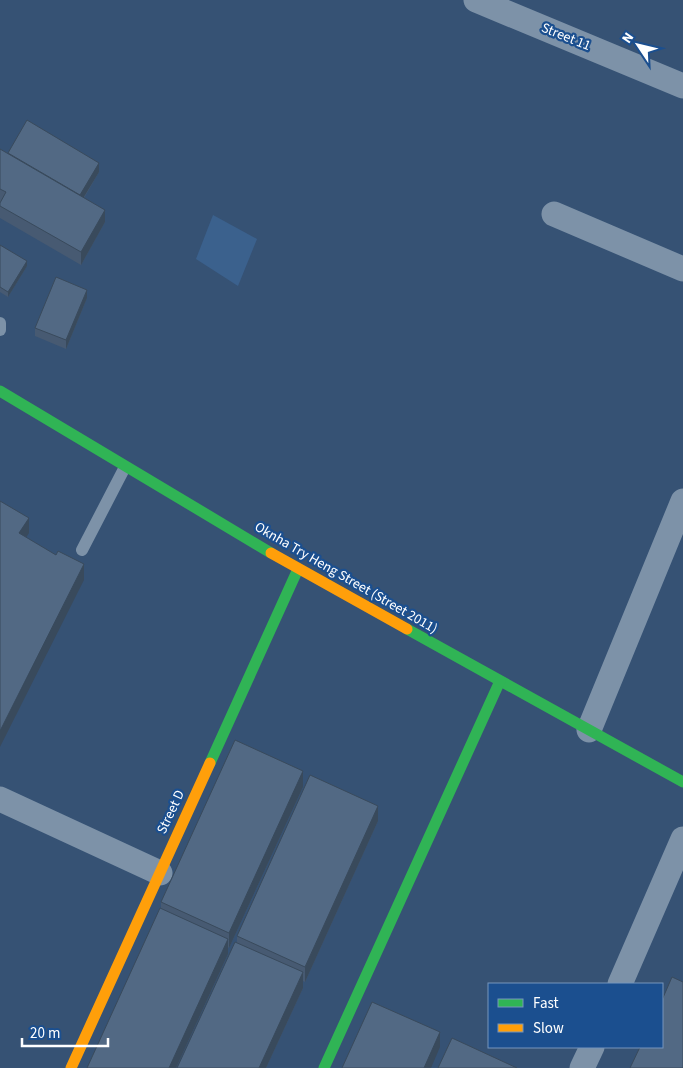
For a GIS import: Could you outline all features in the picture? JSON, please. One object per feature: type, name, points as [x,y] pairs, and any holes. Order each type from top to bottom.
[{"type":"street","name":"Street 11","points":[[476,0],[683,86]]},
{"type":"street","points":[[554,214],[683,269]]},
{"type":"street","name":"Oknha Try Heng Street (Street 2011)","points":[[0,391],[298,569],[683,782]]},
{"type":"street","points":[[589,730],[683,501]]},
{"type":"street","name":"Street D","points":[[71,1068],[298,569]]},
{"type":"street","points":[[324,1068],[500,681]]},
{"type":"street","points":[[0,799],[160,873]]},
{"type":"street","points":[[620,983],[683,839]]},
{"type":"street","points":[[582,1068],[592,1048]]},
{"type":"lane","points":[[0,323],[0,330]]},
{"type":"lane","points":[[82,550],[125,467]]},
{"type":"water","points":[[213,215],[257,239],[238,286],[196,259]]},
{"type":"building","points":[[27,120],[99,163],[80,195],[8,153]]},
{"type":"building","points":[[0,149],[105,210],[81,252],[0,206],[6,192],[0,189]]},
{"type":"building","points":[[0,245],[27,261],[8,292],[0,287]]},
{"type":"building","points":[[56,277],[87,290],[66,340],[35,328]]},
{"type":"building","points":[[0,501],[29,518],[19,533],[56,555],[58,551],[84,564],[0,731]]},
{"type":"building","points":[[235,740],[303,771],[229,933],[161,902]]},
{"type":"building","points":[[310,775],[378,806],[305,967],[237,936]]},
{"type":"building","points":[[160,908],[228,939],[169,1068],[87,1068]]},
{"type":"building","points":[[235,942],[303,972],[259,1068],[177,1068]]},
{"type":"building","points":[[672,977],[683,982],[683,1068],[630,1068],[640,1048],[663,1048],[663,998]]},
{"type":"building","points":[[372,1002],[440,1032],[424,1068],[342,1068]]},
{"type":"building","points":[[452,1038],[517,1068],[438,1068]]},
{"type":"traffic: fast","points":[[0,391],[271,553]]},
{"type":"traffic: fast","points":[[210,763],[298,569]]},
{"type":"traffic: fast","points":[[407,629],[683,782]]},
{"type":"traffic: fast","points":[[324,1068],[500,681]]},
{"type":"traffic: slow","points":[[271,553],[407,629]]},
{"type":"traffic: slow","points":[[71,1068],[210,763]]}]
